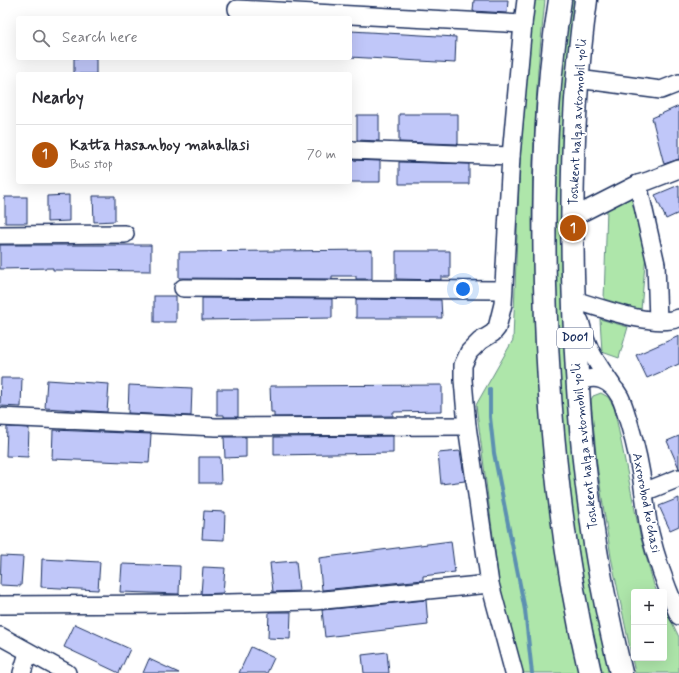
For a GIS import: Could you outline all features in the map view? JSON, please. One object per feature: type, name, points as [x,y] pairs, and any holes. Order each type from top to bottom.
[{"type":"highway","name":"Toshkent halqa avtomobil yo'li","points":[[560,0],[550,87],[544,180],[546,343],[551,419],[562,528],[580,632],[590,673]]},
{"type":"highway","name":"Toshkent halqa avtomobil yo'li","points":[[586,0],[578,80],[572,217],[578,384],[590,510],[603,593],[621,673]]},
{"type":"street","points":[[514,673],[490,584],[467,426],[463,365],[474,345],[493,333],[497,328],[503,304],[511,156],[526,0]]},
{"type":"street","points":[[237,9],[523,24]]},
{"type":"street","points":[[578,80],[661,90],[679,83]]},
{"type":"street","points":[[352,150],[511,156]]},
{"type":"street","points":[[572,217],[638,184],[679,169]]},
{"type":"street","points":[[638,184],[656,264],[658,320]]},
{"type":"street","points":[[0,235],[125,234]]},
{"type":"street","points":[[182,288],[504,290]]},
{"type":"street","points":[[574,300],[642,319],[671,321],[679,318]]},
{"type":"street","name":"Axrorobod ko'chasi","points":[[574,300],[587,345],[623,404],[634,437],[644,492],[649,531],[655,556],[664,582],[679,616]]},
{"type":"street","name":"Axrorobod ko'chasi","points":[[578,384],[587,378],[595,377],[615,390]]},
{"type":"street","points":[[0,417],[216,427],[467,426]]},
{"type":"street","points":[[644,492],[679,478]]},
{"type":"street","points":[[0,605],[184,604],[314,601],[490,584]]},
{"type":"street","points":[[0,636],[66,673]]},
{"type":"street","points":[[22,673],[28,652]]},
{"type":"green space","points":[[533,0],[545,0],[538,69],[533,160],[532,220],[535,341],[544,461],[553,522],[581,673],[522,673],[500,590],[476,405],[513,340],[520,158]]},
{"type":"green space","points":[[568,0],[577,0],[562,205],[564,337],[568,403],[611,673],[602,673],[587,604],[566,471],[555,338],[554,205],[557,107]]},
{"type":"green space","points":[[633,196],[646,253],[641,310],[604,299],[607,208]]},
{"type":"green space","points":[[600,319],[628,327],[619,358],[602,352]]},
{"type":"green space","points":[[601,393],[608,397],[614,407],[640,535],[656,589],[631,589],[631,654],[611,557],[597,465],[591,400],[593,396]]},
{"type":"green space","points":[[667,612],[679,637],[679,673],[635,673],[633,661],[667,661]]},
{"type":"building","points":[[474,0],[508,0],[507,13],[473,11]]},
{"type":"building","points":[[352,31],[456,37],[455,63],[352,57]]},
{"type":"building","points":[[74,60],[96,60],[96,72],[74,72]]},
{"type":"building","points":[[679,106],[679,159],[664,164],[652,118]]},
{"type":"building","points":[[399,114],[458,114],[458,144],[399,142]]},
{"type":"building","points":[[357,115],[379,115],[379,141],[357,140]]},
{"type":"building","points":[[352,160],[380,161],[380,182],[352,182]]},
{"type":"building","points":[[399,162],[469,164],[469,184],[399,184]]},
{"type":"building","points":[[679,185],[679,213],[666,219],[655,195]]},
{"type":"building","points":[[69,195],[69,221],[47,222],[47,196]]},
{"type":"building","points":[[93,196],[115,196],[115,221],[94,222]]},
{"type":"building","points":[[5,197],[27,197],[27,223],[5,223]]},
{"type":"building","points":[[0,245],[151,245],[151,271],[53,270],[53,268],[0,269]]},
{"type":"building","points":[[372,250],[372,279],[356,279],[356,276],[332,276],[332,279],[179,278],[179,252]]},
{"type":"building","points":[[396,251],[450,251],[450,277],[441,277],[441,280],[396,279]]},
{"type":"building","points":[[154,296],[176,296],[176,322],[154,322]]},
{"type":"building","points":[[202,298],[332,299],[332,318],[202,320]]},
{"type":"building","points":[[356,299],[441,300],[442,318],[356,318]]},
{"type":"building","points":[[679,336],[679,364],[647,378],[636,355]]},
{"type":"building","points":[[1,378],[22,378],[21,407],[0,406]]},
{"type":"building","points":[[47,380],[109,384],[107,412],[45,408]]},
{"type":"building","points":[[129,385],[192,388],[191,416],[128,413]]},
{"type":"building","points":[[442,385],[442,411],[393,412],[393,416],[274,417],[274,412],[271,412],[270,386]]},
{"type":"building","points":[[217,389],[238,389],[238,417],[224,417],[224,415],[217,415]]},
{"type":"building","points":[[7,427],[29,428],[28,457],[6,456]]},
{"type":"building","points":[[53,430],[151,434],[149,463],[52,459]]},
{"type":"building","points":[[393,436],[393,453],[274,455],[274,437]]},
{"type":"building","points":[[679,436],[679,468],[667,441]]},
{"type":"building","points":[[224,437],[246,437],[246,457],[225,458]]},
{"type":"building","points":[[460,451],[465,481],[441,484],[438,453]]},
{"type":"building","points":[[199,457],[220,457],[221,483],[199,483]]},
{"type":"building","points":[[679,498],[679,526],[670,530],[659,506]]},
{"type":"building","points":[[204,511],[225,512],[224,540],[202,539]]},
{"type":"building","points":[[451,541],[455,572],[423,576],[423,580],[322,590],[319,558]]},
{"type":"building","points":[[1,556],[23,557],[21,586],[0,585]]},
{"type":"building","points":[[42,559],[100,562],[98,590],[41,587]]},
{"type":"building","points":[[296,561],[299,591],[273,592],[270,563]]},
{"type":"building","points":[[122,564],[180,566],[179,594],[120,592]]},
{"type":"building","points":[[203,567],[225,568],[223,593],[201,594]]},
{"type":"building","points":[[426,600],[428,625],[325,637],[322,610]]},
{"type":"building","points":[[269,612],[291,612],[290,639],[268,638]]},
{"type":"building","points":[[75,624],[130,649],[119,673],[64,647]]},
{"type":"building","points":[[251,647],[274,658],[267,673],[239,673]]},
{"type":"building","points":[[387,652],[389,673],[364,673],[362,655]]},
{"type":"building","points":[[149,659],[179,673],[143,673]]},
{"type":"waterway","points":[[490,389],[490,417],[494,453],[525,610],[532,673]]},
{"type":"place","name":"Katta Hasanboy mahallasi","points":[[573,228]]}]
